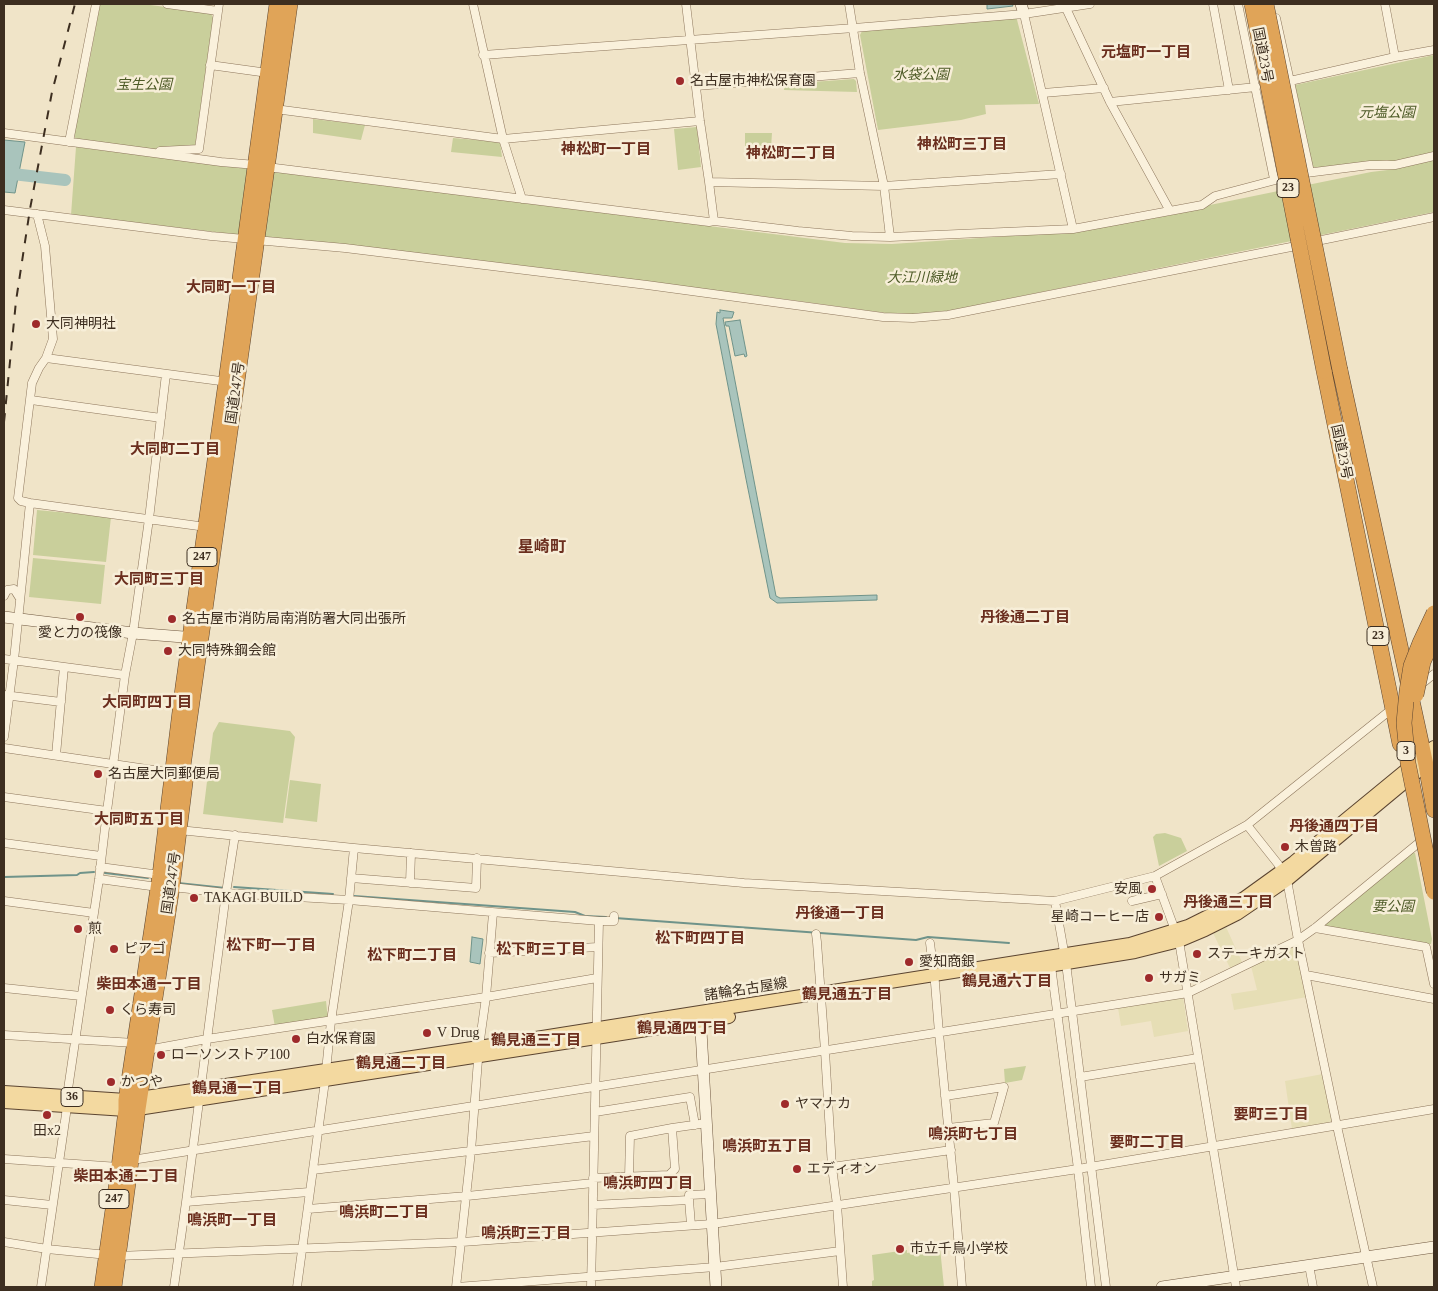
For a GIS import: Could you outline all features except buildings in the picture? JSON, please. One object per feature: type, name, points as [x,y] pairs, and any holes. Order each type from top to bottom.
[{"type":"highway","name":"国道247号","points":[[102,1287],[112,1256],[262,166],[268,74],[277,4]]},
{"type":"highway","name":"国道247号","points":[[262,166],[275,109],[290,4]]},
{"type":"highway","name":"国道23号","points":[[1252,4],[1324,372],[1407,776],[1428,844],[1434,900]]},
{"type":"highway","name":"国道23号","points":[[1266,4],[1340,370],[1401,653],[1410,694],[1430,756],[1434,810]]},
{"type":"highway","name":"国道247号","points":[[196,638],[206,528],[232,382]]},
{"type":"highway","name":"3","points":[[1434,613],[1411,666],[1404,723],[1408,763],[1434,892]]},
{"type":"highway","name":"3","points":[[1428,844],[1414,720],[1420,673],[1434,638]]},
{"type":"highway","name":"国道247号","points":[[163,883],[179,830],[179,774]]},
{"type":"highway","name":"国道247号","points":[[112,1256],[114,1287]]},
{"type":"main road","name":"諸輪名古屋線","points":[[4,1102],[67,1101],[133,1104],[596,1034],[1065,959],[1135,952],[1237,914],[1430,756]]},
{"type":"main road","name":"諸輪名古屋線","points":[[935,979],[1051,966],[1065,959]]},
{"type":"main road","name":"諸輪名古屋線","points":[[4,1092],[67,1101]]},
{"type":"street","points":[[69,142],[96,4]]},
{"type":"street","points":[[156,153],[161,150],[199,149],[218,7],[167,4]]},
{"type":"street","points":[[473,4],[504,139],[522,199]]},
{"type":"street","points":[[686,4],[714,221]]},
{"type":"street","points":[[849,4],[860,72],[884,186],[890,237]]},
{"type":"street","points":[[484,54],[854,28],[1022,9],[1090,4]]},
{"type":"street","points":[[1213,4],[1229,90]]},
{"type":"street","points":[[1238,4],[1274,179]]},
{"type":"street","points":[[1273,4],[1310,172]]},
{"type":"street","points":[[1385,4],[1394,57]]},
{"type":"street","points":[[1064,5],[1110,102],[1170,211]]},
{"type":"street","points":[[1022,9],[1074,230]]},
{"type":"street","points":[[1290,81],[1394,57],[1434,50]]},
{"type":"street","points":[[210,65],[268,74]]},
{"type":"street","points":[[696,86],[860,72]]},
{"type":"street","points":[[1110,102],[1256,87]]},
{"type":"street","points":[[1043,93],[1104,88]]},
{"type":"street","points":[[275,109],[504,139],[700,121]]},
{"type":"street","points":[[4,134],[709,222],[714,221],[798,232],[890,237],[1074,230],[1202,205],[1215,196],[1274,179],[1310,172],[1370,165],[1394,165],[1434,156]]},
{"type":"street","points":[[710,182],[884,186],[1061,174]]},
{"type":"street","points":[[4,210],[211,236],[345,248],[646,285],[883,317],[913,318],[948,315],[1434,217]]},
{"type":"street","points":[[37,214],[45,246],[53,339],[46,358],[32,384],[18,498],[21,501],[206,528]]},
{"type":"street","points":[[46,358],[232,382]]},
{"type":"street","points":[[41,1287],[99,880],[125,675],[133,633],[166,374]]},
{"type":"street","points":[[30,400],[161,418]]},
{"type":"street","points":[[4,737],[7,695],[19,619],[30,502]]},
{"type":"street","points":[[4,596],[7,590],[14,589],[20,599]]},
{"type":"street","points":[[4,618],[133,633],[196,638]]},
{"type":"street","points":[[1401,653],[1434,627]]},
{"type":"street","points":[[4,659],[125,675]]},
{"type":"street","points":[[56,755],[64,667]]},
{"type":"street","points":[[1410,694],[1434,674]]},
{"type":"street","points":[[7,695],[61,702]]},
{"type":"street","points":[[179,830],[354,848],[744,883],[1055,900],[1155,876],[1247,825],[1393,708]]},
{"type":"street","points":[[4,748],[179,774]]},
{"type":"street","points":[[4,797],[107,811]]},
{"type":"street","points":[[1247,825],[1285,876],[1373,1287]]},
{"type":"street","points":[[174,1287],[226,893],[236,835]]},
{"type":"street","points":[[4,843],[101,856]]},
{"type":"street","points":[[4,1159],[58,1163],[125,1164],[193,1149],[1188,993],[1298,940],[1428,844]]},
{"type":"street","points":[[297,1287],[331,1021],[352,878],[354,848]]},
{"type":"street","points":[[410,883],[411,852]]},
{"type":"street","points":[[352,878],[476,888],[477,858]]},
{"type":"street","points":[[100,867],[163,883],[226,893],[349,900],[598,921],[614,921],[614,918]]},
{"type":"street","points":[[1155,876],[1177,936],[1235,1282]]},
{"type":"street","points":[[99,880],[163,883]]},
{"type":"street","points":[[1132,901],[1162,894]]},
{"type":"street","points":[[1055,900],[1072,1011],[1106,1287]]},
{"type":"street","points":[[4,901],[94,913]]},
{"type":"street","points":[[492,913],[476,1105],[457,1287],[511,1285],[591,1276],[715,1267],[840,1251]]},
{"type":"street","points":[[590,1287],[598,921]]},
{"type":"street","points":[[1315,928],[1426,948],[1434,984]]},
{"type":"street","points":[[816,934],[832,1167],[837,1205],[843,1287]]},
{"type":"street","points":[[930,943],[951,1150],[962,1287]]},
{"type":"street","points":[[490,952],[598,948]]},
{"type":"street","points":[[1051,966],[1078,1169],[1091,1287]]},
{"type":"street","points":[[1306,976],[1434,999]]},
{"type":"street","points":[[4,1035],[141,1047],[206,1040],[597,978]]},
{"type":"street","points":[[4,988],[81,996]]},
{"type":"street","points":[[700,1017],[716,1287]]},
{"type":"street","points":[[1080,1077],[1198,1058]]},
{"type":"street","points":[[945,1096],[1004,1087],[994,1123],[948,1128]]},
{"type":"street","points":[[595,1112],[690,1097],[695,1125]]},
{"type":"street","points":[[4,1242],[46,1249],[112,1256],[462,1242],[712,1224],[1078,1169],[1434,1109]]},
{"type":"street","points":[[629,1177],[630,1136],[707,1123]]},
{"type":"street","points":[[308,1209],[467,1196],[629,1177],[669,1175],[675,1169],[672,1128]]},
{"type":"street","points":[[312,1170],[594,1136]]},
{"type":"street","points":[[832,1167],[951,1150]]},
{"type":"street","points":[[186,1202],[309,1192]]},
{"type":"street","points":[[691,1225],[689,1195],[711,1194]]},
{"type":"street","points":[[4,1200],[52,1205]]},
{"type":"street","points":[[593,1205],[689,1200]]},
{"type":"street","points":[[1163,1287],[1235,1282],[1309,1266],[1434,1247]]},
{"type":"street","points":[[1309,1266],[1314,1287]]},
{"type":"shaded area","points":[[1226,927],[1242,962],[1230,968],[1213,933]]},
{"type":"shaded area","points":[[1295,946],[1307,997],[1234,1010],[1231,994],[1257,990],[1251,966]]},
{"type":"shaded area","points":[[1183,997],[1188,1031],[1154,1037],[1151,1021],[1121,1026],[1118,1008]]},
{"type":"shaded area","points":[[1323,1074],[1332,1120],[1328,1124],[1292,1129],[1285,1081]]},
{"type":"green space","name":"宝生公園","points":[[100,4],[143,4],[211,13],[213,18],[195,147],[159,148],[154,150],[78,140],[75,138],[74,134],[84,78],[88,69]]},
{"type":"green space","name":"水袋公園","points":[[1016,16],[1039,104],[985,105],[986,114],[961,120],[878,130],[860,35],[862,31]]},
{"type":"green space","name":"元塩公園","points":[[1434,55],[1434,153],[1394,162],[1387,160],[1316,168],[1312,166],[1295,85]]},
{"type":"green space","points":[[854,79],[857,92],[784,90],[784,84]]},
{"type":"green space","points":[[313,119],[365,125],[361,140],[313,133]]},
{"type":"green space","points":[[697,127],[701,167],[678,170],[674,129]]},
{"type":"green space","points":[[745,133],[772,133],[771,148],[745,147]]},
{"type":"green space","points":[[453,138],[500,142],[502,157],[451,152]]},
{"type":"green space","name":"大江川緑地","points":[[76,147],[845,243],[892,244],[1083,231],[1434,160],[1434,212],[948,311],[913,314],[886,313],[784,299],[71,215]]},
{"type":"green space","points":[[37,510],[111,517],[106,562],[33,555]]},
{"type":"green space","points":[[33,558],[105,565],[101,604],[29,597]]},
{"type":"green space","points":[[219,722],[290,731],[295,737],[283,823],[203,814],[213,733]]},
{"type":"green space","points":[[290,780],[321,784],[317,822],[285,818]]},
{"type":"green space","points":[[1165,833],[1181,838],[1187,851],[1159,866],[1153,837],[1156,834]]},
{"type":"green space","name":"要公園","points":[[1411,853],[1415,853],[1432,939],[1431,944],[1325,927],[1324,924]]},
{"type":"green space","points":[[326,1001],[328,1019],[275,1027],[272,1010]]},
{"type":"green space","points":[[1026,1066],[1022,1080],[1005,1083],[1004,1069]]},
{"type":"green space","points":[[940,1248],[944,1287],[872,1287],[872,1281],[874,1280],[872,1255],[907,1250],[907,1253]]},
{"type":"water","points":[[987,4],[1012,4],[1013,6],[987,9]]},
{"type":"water","points":[[4,140],[25,142],[15,193],[4,192]]},
{"type":"water","points":[[720,310],[734,312],[732,318],[723,318],[776,596],[780,598],[877,595],[877,600],[777,603],[770,598],[716,324],[717,312],[720,313]]},
{"type":"water","points":[[740,320],[747,356],[745,357],[744,354],[735,356],[729,326],[726,326],[725,322]]},
{"type":"water","points":[[472,937],[483,939],[480,964],[470,962]]},
{"type":"waterway","points":[[4,173],[65,180]]},
{"type":"waterway","points":[[4,877],[77,875],[94,872]]},
{"type":"waterway","points":[[105,873],[148,878]]},
{"type":"waterway","points":[[178,883],[225,888]]},
{"type":"waterway","points":[[234,887],[333,894]]},
{"type":"waterway","points":[[354,896],[575,912],[585,916],[606,917]]},
{"type":"waterway","points":[[615,918],[916,940],[928,937],[1009,943]]},
{"type":"railway","points":[[4,422],[16,301],[30,209],[52,92],[75,4]]},
{"type":"place","name":"名古屋市神松保育園","points":[[680,81]]},
{"type":"place","name":"大同神明社","points":[[36,324]]},
{"type":"place","name":"愛と力の筏像","points":[[80,617]]},
{"type":"place","name":"名古屋市消防局南消防署大同出張所","points":[[172,619]]},
{"type":"place","name":"大同特殊鋼会館","points":[[168,651]]},
{"type":"place","name":"名古屋大同郵便局","points":[[98,774]]},
{"type":"place","name":"木曽路","points":[[1285,847]]},
{"type":"place","name":"安風","points":[[1152,889]]},
{"type":"place","name":"TAKAGI BUILD","points":[[194,898]]},
{"type":"place","name":"星崎コーヒー店","points":[[1159,917]]},
{"type":"place","name":"煎","points":[[78,929]]},
{"type":"place","name":"ピアゴ","points":[[114,949]]},
{"type":"place","name":"ステーキガスト","points":[[1197,954]]},
{"type":"place","name":"愛知商銀","points":[[909,962]]},
{"type":"place","name":"サガミ","points":[[1149,978]]},
{"type":"place","name":"くら寿司","points":[[110,1010]]},
{"type":"place","name":"V Drug","points":[[427,1033]]},
{"type":"place","name":"白水保育園","points":[[296,1039]]},
{"type":"place","name":"ローソンストア100","points":[[161,1055]]},
{"type":"place","name":"かつや","points":[[111,1082]]},
{"type":"place","name":"ヤマナカ","points":[[785,1104]]},
{"type":"place","name":"田x2","points":[[47,1115]]},
{"type":"place","name":"エディオン","points":[[797,1169]]},
{"type":"place","name":"市立千鳥小学校","points":[[900,1249]]},
{"type":"district","name":"元塩町一丁目","points":[[1146,53]]},
{"type":"district","name":"神松町三丁目","points":[[962,145]]},
{"type":"district","name":"神松町一丁目","points":[[606,150]]},
{"type":"district","name":"神松町二丁目","points":[[791,154]]},
{"type":"district","name":"大同町一丁目","points":[[231,288]]},
{"type":"district","name":"大同町二丁目","points":[[175,450]]},
{"type":"district","name":"星崎町","points":[[542,548]]},
{"type":"district","name":"大同町三丁目","points":[[159,580]]},
{"type":"district","name":"丹後通二丁目","points":[[1025,618]]},
{"type":"district","name":"大同町四丁目","points":[[147,703]]},
{"type":"district","name":"大同町五丁目","points":[[139,820]]},
{"type":"district","name":"丹後通四丁目","points":[[1334,827]]},
{"type":"district","name":"丹後通三丁目","points":[[1228,903]]},
{"type":"district","name":"丹後通一丁目","points":[[840,914]]},
{"type":"district","name":"松下町四丁目","points":[[700,939]]},
{"type":"district","name":"松下町一丁目","points":[[271,946]]},
{"type":"district","name":"松下町三丁目","points":[[541,950]]},
{"type":"district","name":"松下町二丁目","points":[[412,956]]},
{"type":"district","name":"鶴見通六丁目","points":[[1007,982]]},
{"type":"district","name":"柴田本通一丁目","points":[[149,985]]},
{"type":"district","name":"鶴見通五丁目","points":[[847,995]]},
{"type":"district","name":"鶴見通四丁目","points":[[682,1029]]},
{"type":"district","name":"鶴見通三丁目","points":[[536,1041]]},
{"type":"district","name":"鶴見通二丁目","points":[[401,1064]]},
{"type":"district","name":"鶴見通一丁目","points":[[237,1089]]},
{"type":"district","name":"要町三丁目","points":[[1271,1115]]},
{"type":"district","name":"鳴浜町七丁目","points":[[973,1135]]},
{"type":"district","name":"要町二丁目","points":[[1147,1143]]},
{"type":"district","name":"鳴浜町五丁目","points":[[767,1147]]},
{"type":"district","name":"柴田本通二丁目","points":[[126,1177]]},
{"type":"district","name":"鳴浜町四丁目","points":[[648,1184]]},
{"type":"district","name":"鳴浜町二丁目","points":[[384,1213]]},
{"type":"district","name":"鳴浜町一丁目","points":[[232,1221]]},
{"type":"district","name":"鳴浜町三丁目","points":[[526,1234]]}]
